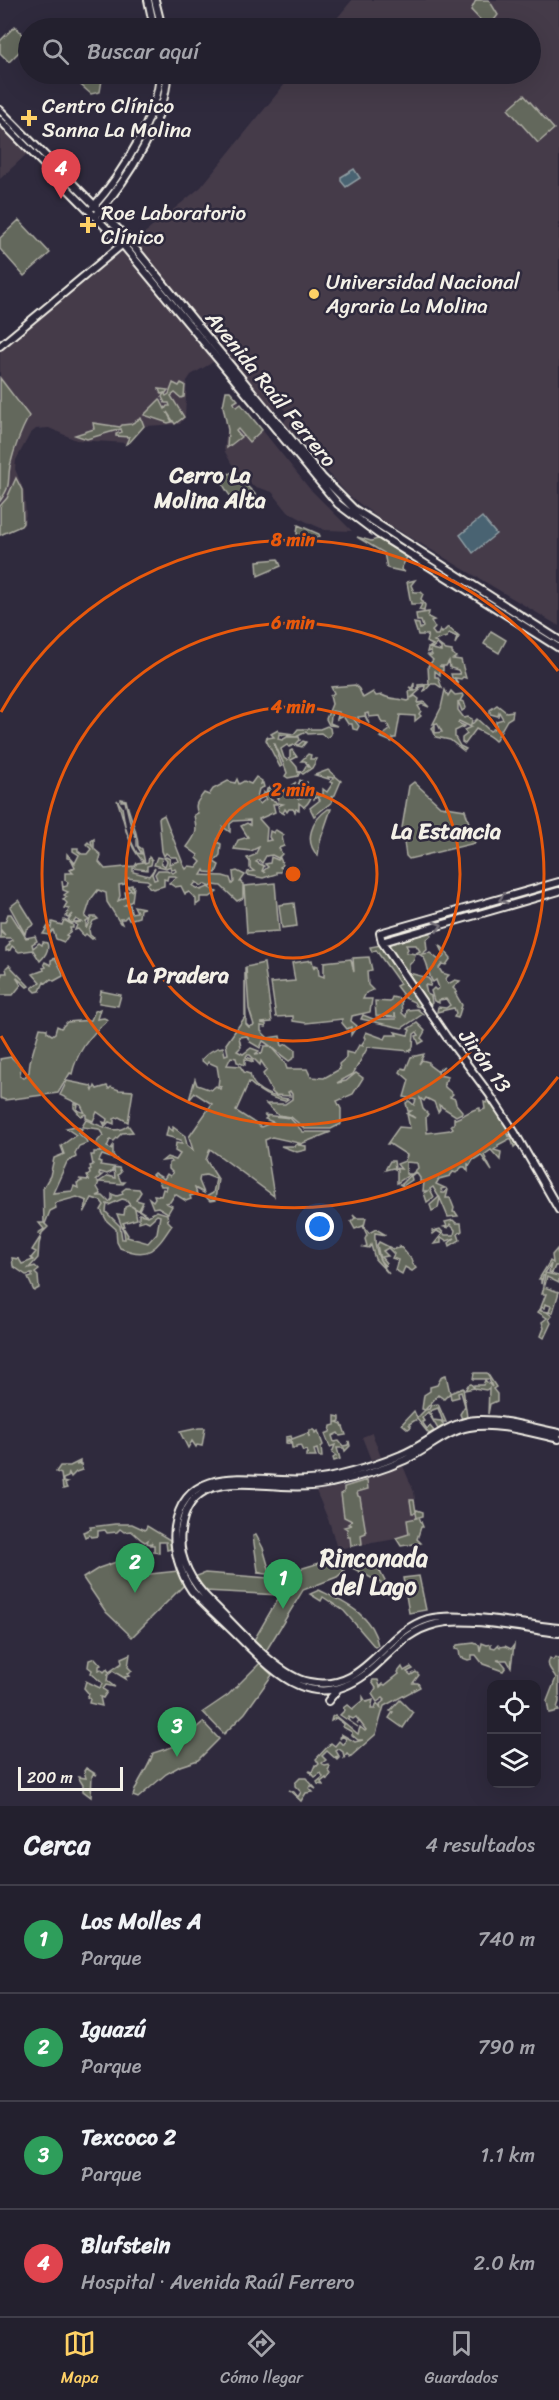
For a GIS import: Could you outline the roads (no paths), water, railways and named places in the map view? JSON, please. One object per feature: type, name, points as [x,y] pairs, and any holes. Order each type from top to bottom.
[{"type":"street","points":[[148,0],[152,18]]},
{"type":"street","points":[[155,0],[160,18]]},
{"type":"street","points":[[109,192],[149,120],[159,84]]},
{"type":"street","points":[[95,211],[156,123],[163,104],[166,84]]},
{"type":"street","name":"Avenida Raúl Ferrero","points":[[0,110],[95,211],[109,220],[123,235],[338,504],[378,534],[559,648]]},
{"type":"street","name":"Avenida Raúl Ferrero","points":[[0,120],[50,165]]},
{"type":"street","name":"Avenida Raúl Ferrero","points":[[95,211],[102,223],[156,279],[341,498],[388,532],[559,640]]},
{"type":"street","points":[[102,223],[103,217],[109,220]]},
{"type":"street","points":[[0,344],[122,244],[123,235]]},
{"type":"street","name":"Jirón 13","points":[[559,882],[380,933],[382,942],[446,1036],[490,1095],[559,1210]]},
{"type":"street","points":[[382,942],[559,891]]},
{"type":"street","points":[[341,1687],[328,1691],[315,1690],[288,1682],[192,1592],[184,1577],[174,1538],[177,1519],[184,1502],[205,1484],[223,1478],[324,1482],[401,1455],[450,1427],[469,1421],[493,1420],[559,1433]]},
{"type":"street","points":[[559,1439],[502,1428],[471,1427],[453,1433],[403,1461],[324,1482],[284,1486],[231,1483],[217,1486],[201,1494],[186,1510],[180,1541],[190,1575],[200,1591],[281,1669],[301,1680],[322,1684],[338,1682],[360,1671],[406,1629],[444,1620],[559,1628]]},
{"type":"street","points":[[175,1504],[184,1502]]},
{"type":"street","points":[[444,1620],[559,1633]]},
{"type":"street","points":[[328,1701],[333,1693],[366,1673],[408,1636],[426,1624]]},
{"type":"water","points":[[354,169],[360,178],[346,187],[341,177]]},
{"type":"water","points":[[482,517],[496,534],[473,553],[460,535]]},
{"type":"place","name":"Centro Clínico Sanna La Molina","points":[[29,118]]},
{"type":"place","name":"Blufstein","points":[[61,199]]},
{"type":"place","name":"Roe Laboratorio Clínico","points":[[88,225]]},
{"type":"place","name":"Universidad Nacional Agraria La Molina","points":[[314,294]]},
{"type":"place","name":"Iguazú","points":[[135,1593]]},
{"type":"place","name":"Los Molles A","points":[[283,1609]]},
{"type":"place","name":"Texcoco 2","points":[[177,1757]]},
{"type":"district","name":"Cerro La Molina Alta","points":[[210,488]]},
{"type":"district","name":"La Estancia","points":[[446,831]]},
{"type":"district","name":"La Pradera","points":[[178,975]]},
{"type":"district","name":"Rinconada del Lago","points":[[374,1572]]}]
